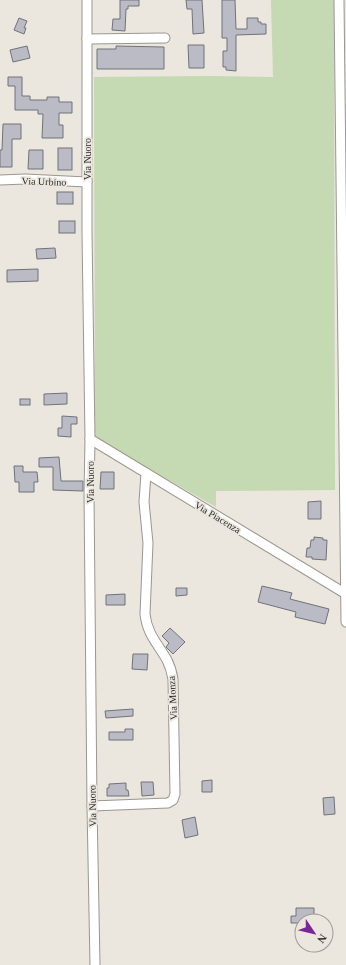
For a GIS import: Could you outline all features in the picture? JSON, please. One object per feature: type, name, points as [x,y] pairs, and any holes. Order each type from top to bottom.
[{"type":"street","name":"Via Nuoro","points":[[87,0],[87,232],[94,965]]},
{"type":"street","points":[[339,0],[344,248],[346,622]]},
{"type":"street","points":[[88,39],[165,38]]},
{"type":"street","name":"Via Urbino","points":[[0,180],[87,182]]},
{"type":"street","name":"Via Piacenza","points":[[90,439],[346,594]]},
{"type":"street","name":"Via Monza","points":[[92,806],[168,803],[173,800],[175,794],[173,679],[168,662],[151,636],[144,614],[148,543],[144,502],[146,473]]},
{"type":"green space","points":[[271,0],[334,0],[335,490],[216,491],[216,507],[95,438],[94,77],[273,77]]},
{"type":"building","points":[[120,0],[139,0],[139,6],[128,6],[128,9],[126,9],[125,31],[112,30],[113,19],[120,19]]},
{"type":"building","points":[[186,0],[202,0],[204,33],[193,34],[192,9],[187,9]]},
{"type":"building","points":[[222,0],[235,0],[236,29],[247,29],[247,18],[258,18],[258,22],[261,22],[261,24],[266,24],[266,34],[236,35],[236,71],[226,70],[226,67],[223,67],[223,51],[227,51],[227,38],[222,38]]},
{"type":"building","points":[[19,18],[27,21],[24,28],[26,28],[24,34],[14,30]]},
{"type":"building","points":[[188,45],[204,45],[204,68],[189,68]]},
{"type":"building","points":[[27,46],[30,58],[13,62],[10,50]]},
{"type":"building","points":[[116,46],[164,47],[164,69],[97,69],[97,49],[116,49]]},
{"type":"building","points":[[8,77],[22,77],[22,96],[30,96],[30,100],[47,100],[47,97],[59,97],[59,102],[72,102],[72,113],[59,113],[59,125],[63,125],[63,138],[42,138],[43,114],[38,114],[38,110],[15,110],[15,86],[8,86]]},
{"type":"building","points":[[3,124],[21,124],[21,139],[12,139],[12,167],[0,167]]},
{"type":"building","points":[[58,148],[72,148],[72,170],[58,170]]},
{"type":"building","points":[[29,150],[43,150],[43,169],[28,169]]},
{"type":"building","points":[[57,192],[73,192],[73,204],[57,204]]},
{"type":"building","points":[[59,221],[75,221],[75,233],[59,233]]},
{"type":"building","points":[[55,248],[56,258],[37,259],[36,249]]},
{"type":"building","points":[[38,269],[38,281],[7,282],[7,270]]},
{"type":"building","points":[[67,393],[67,404],[44,405],[44,394]]},
{"type":"building","points":[[20,399],[30,399],[30,405],[20,405]]},
{"type":"building","points":[[62,416],[77,417],[77,424],[71,424],[71,437],[58,436],[58,428],[62,428]]},
{"type":"building","points":[[59,457],[61,481],[83,481],[83,491],[53,490],[53,467],[39,467],[39,458]]},
{"type":"building","points":[[14,466],[23,466],[23,472],[37,472],[38,482],[34,482],[34,492],[19,492],[19,482],[15,482]]},
{"type":"building","points":[[101,472],[114,472],[114,489],[100,489]]},
{"type":"building","points":[[321,501],[321,519],[308,519],[308,502]]},
{"type":"building","points":[[314,537],[327,540],[326,560],[306,557],[307,548],[310,548],[311,540],[314,540]]},
{"type":"building","points":[[262,586],[292,593],[290,599],[329,609],[325,624],[295,617],[296,612],[258,602]]},
{"type":"building","points":[[176,588],[187,588],[187,595],[176,596]]},
{"type":"building","points":[[125,594],[125,605],[106,605],[106,595]]},
{"type":"building","points":[[170,628],[185,642],[173,654],[166,647],[169,643],[162,636]]},
{"type":"building","points":[[133,654],[148,654],[147,670],[132,669]]},
{"type":"building","points":[[133,709],[133,716],[106,718],[105,711]]},
{"type":"building","points":[[125,729],[133,729],[133,740],[109,740],[109,732],[125,732]]},
{"type":"building","points":[[212,780],[212,792],[202,792],[202,781]]},
{"type":"building","points":[[141,782],[153,782],[154,795],[142,796]]},
{"type":"building","points":[[126,783],[126,790],[128,790],[129,796],[107,796],[107,788],[109,788],[109,784]]},
{"type":"building","points":[[334,797],[335,814],[324,815],[323,798]]},
{"type":"building","points":[[195,817],[198,835],[185,838],[182,820]]},
{"type":"building","points":[[296,908],[314,908],[314,913],[296,913]]},
{"type":"building","points":[[291,916],[294,916],[294,923],[291,923]]}]
